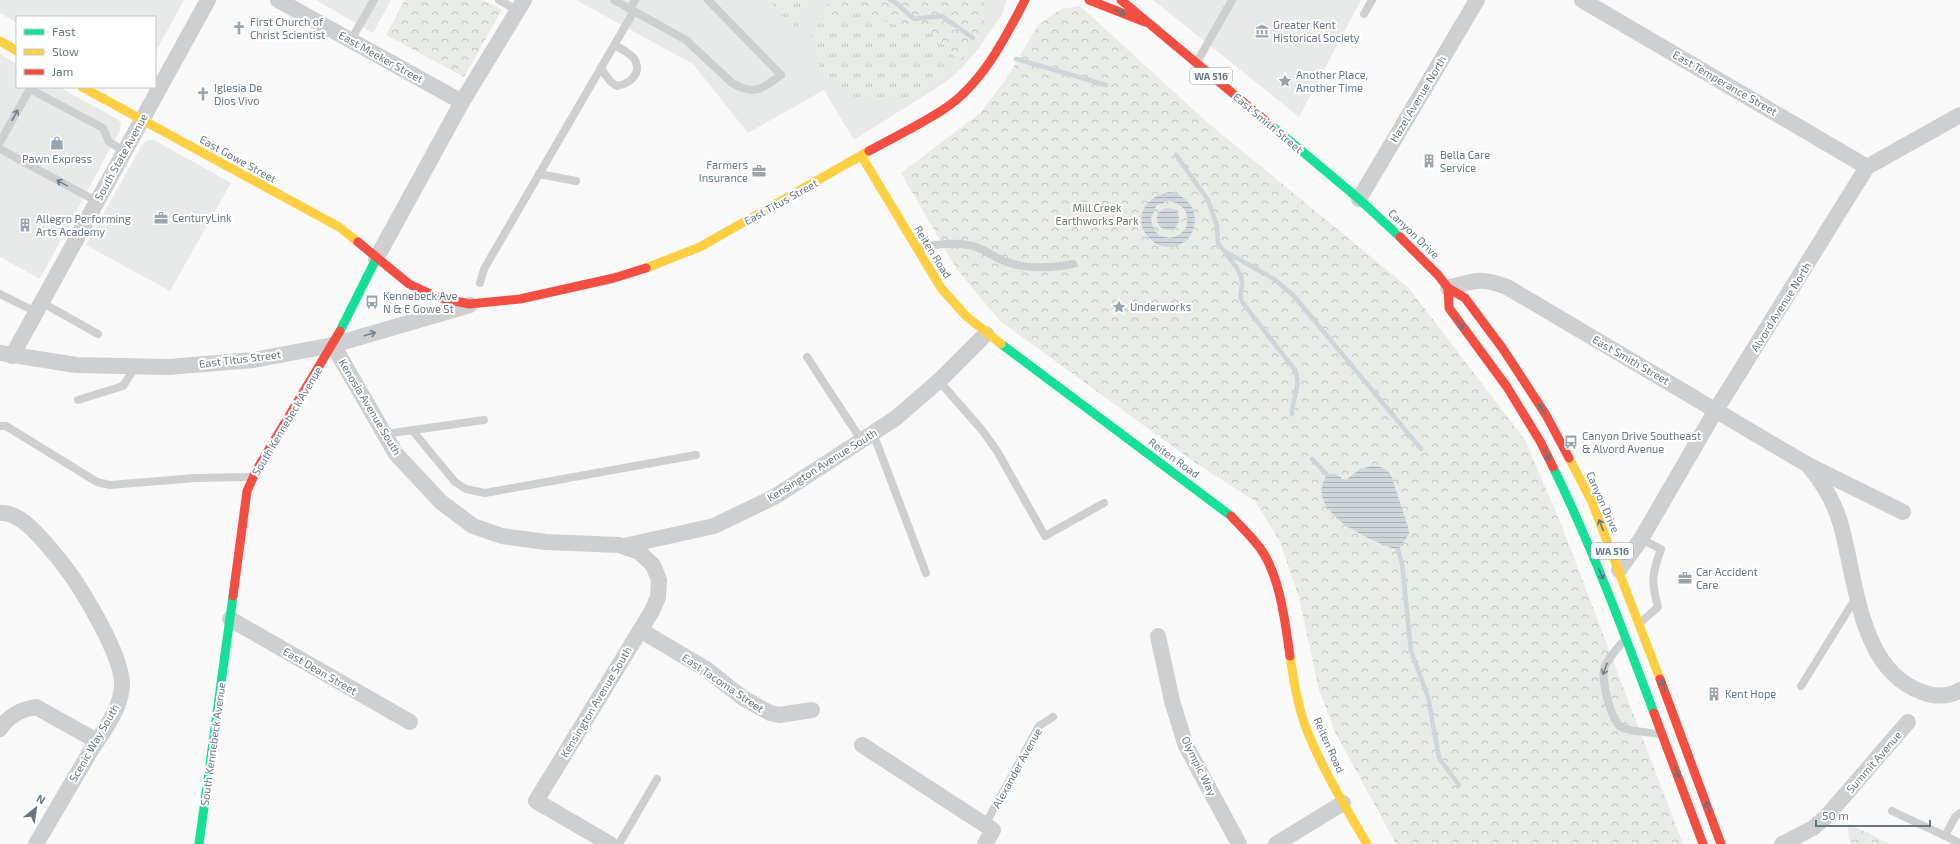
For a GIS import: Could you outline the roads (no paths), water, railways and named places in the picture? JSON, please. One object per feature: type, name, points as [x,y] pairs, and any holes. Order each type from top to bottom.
[{"type":"street","name":"South State Avenue","points":[[6,354],[38,307],[208,0]]},
{"type":"street","name":"East Meeker Street","points":[[278,0],[462,102]]},
{"type":"street","name":"East Titus Street","points":[[6,354],[76,366],[168,367],[254,360],[333,345],[474,304],[520,299],[614,278],[657,265],[700,247],[862,157],[944,109],[964,94],[997,53],[1025,0]]},
{"type":"street","points":[[1089,0],[1152,25]]},
{"type":"street","name":"East Smith Street","points":[[1121,0],[1135,7],[1152,25],[1196,63],[1359,199]]},
{"type":"street","name":"Hazel Avenue North","points":[[1359,199],[1477,0]]},
{"type":"street","name":"East Temperance Street","points":[[1582,0],[1867,167]]},
{"type":"street","points":[[1017,16],[1035,4]]},
{"type":"street","name":"South Kennebeck Avenue","points":[[199,844],[247,491],[253,477],[333,345],[376,259],[462,102],[521,5]]},
{"type":"street","points":[[0,41],[16,50]]},
{"type":"street","name":"East Gowe Street","points":[[84,88],[339,227],[376,259]]},
{"type":"street","name":"Alvord Avenue North","points":[[1619,570],[1641,539],[1716,410],[1867,167],[1960,115]]},
{"type":"street","name":"Reiten Road","points":[[862,157],[916,248],[942,288],[966,316],[986,334],[1227,511],[1260,548],[1271,568],[1277,587],[1287,633],[1295,689],[1308,733],[1343,803],[1367,844]]},
{"type":"street","name":"Canyon Drive","points":[[1359,199],[1404,240],[1438,275],[1448,288],[1465,298],[1503,349],[1546,415],[1592,502],[1640,624],[1721,844]]},
{"type":"street","name":"East Titus Street","points":[[376,259],[409,284],[437,297],[474,304]]},
{"type":"street","name":"East Smith Street","points":[[1448,288],[1479,279],[1491,281],[1507,287],[1808,465],[1903,512]]},
{"type":"street","name":"WA 516","points":[[1448,288],[1449,308],[1507,387],[1540,441],[1578,519],[1664,735],[1703,844]]},
{"type":"street","name":"Kensington Avenue South","points":[[624,546],[714,526],[776,496],[896,418],[939,381],[986,334]]},
{"type":"street","name":"Kenosia Avenue South","points":[[333,345],[396,454],[441,502],[473,526],[502,536],[546,542],[624,546]]},
{"type":"street","name":"East Smith Street","points":[[1808,465],[1822,482],[1831,498],[1839,520],[1857,596],[1868,632],[1874,649],[1882,663],[1894,677],[1906,685],[1929,695],[1943,696],[1959,693]]},
{"type":"street","name":"Scenic Way South","points":[[0,513],[5,513],[28,524],[62,563],[89,602],[114,654],[121,680],[121,692],[111,717],[36,844]]},
{"type":"street","name":"Kensington Avenue South","points":[[610,844],[536,801],[652,611],[658,597],[659,580],[653,565],[639,552],[624,546]]},
{"type":"street","name":"East Dean Street","points":[[230,619],[410,722]]},
{"type":"street","name":"East Tacoma Street","points":[[640,630],[706,669],[743,698],[770,713],[779,715],[812,710]]},
{"type":"street","name":"Olympic Way","points":[[1158,636],[1172,701],[1186,746],[1239,844]]},
{"type":"street","points":[[0,728],[15,714],[26,709],[36,708],[97,741]]},
{"type":"street","name":"Summit Avenue","points":[[1782,844],[1813,828],[1826,817],[1908,722]]},
{"type":"street","points":[[862,746],[988,833]]},
{"type":"street","points":[[1276,844],[1343,803]]},
{"type":"lane","points":[[351,40],[374,0]]},
{"type":"lane","points":[[499,0],[521,5]]},
{"type":"lane","points":[[614,0],[686,40],[732,83],[741,88],[752,91],[763,88],[781,75],[708,0]]},
{"type":"lane","points":[[480,283],[484,269],[615,45],[632,10],[635,0]]},
{"type":"lane","points":[[1196,63],[1232,0]]},
{"type":"lane","points":[[1364,14],[1372,0]]},
{"type":"lane","points":[[600,70],[617,86],[630,83],[635,76],[637,66],[634,59],[615,45]]},
{"type":"lane","points":[[0,142],[30,88],[103,128],[109,142],[124,151]]},
{"type":"lane","points":[[0,149],[96,202]]},
{"type":"lane","points":[[539,174],[576,181]]},
{"type":"lane","points":[[916,248],[947,243],[968,245],[984,249],[1006,262],[1019,266],[1052,268],[1073,264]]},
{"type":"lane","points":[[0,294],[38,307],[98,334]]},
{"type":"lane","points":[[807,357],[867,437],[926,573]]},
{"type":"lane","points":[[78,400],[122,386],[136,366]]},
{"type":"lane","points":[[939,381],[982,430],[997,451],[1045,536],[1104,503]]},
{"type":"lane","points":[[385,434],[484,420]]},
{"type":"lane","points":[[0,426],[6,426],[96,482],[110,485],[195,478],[253,477]]},
{"type":"lane","points":[[412,430],[455,482],[466,489],[485,493],[696,455]]},
{"type":"lane","points":[[1640,624],[1658,607],[1653,571],[1661,549],[1641,539]]},
{"type":"lane","points":[[1802,686],[1857,596]]},
{"type":"lane","points":[[1626,637],[1606,665],[1603,674],[1603,684],[1616,723],[1622,728],[1664,735]]},
{"type":"lane","name":"Alexander Avenue","points":[[988,833],[1039,726],[1054,717]]},
{"type":"lane","points":[[619,844],[657,779]]},
{"type":"lane","points":[[1892,811],[1960,843]]},
{"type":"lane","points":[[1945,836],[1955,817],[1960,813]]},
{"type":"waterway","points":[[890,0],[894,1],[914,19],[942,16],[973,38]]},
{"type":"waterway","points":[[1016,59],[1106,85]]},
{"type":"waterway","points":[[1176,155],[1208,200],[1217,226],[1218,243],[1224,251],[1274,279],[1294,296],[1421,449]]},
{"type":"waterway","points":[[1226,254],[1237,268],[1241,277],[1242,286],[1240,296],[1242,302],[1295,370],[1297,376],[1297,386],[1292,414]]},
{"type":"waterway","points":[[1312,459],[1327,475]]},
{"type":"waterway","points":[[1398,550],[1402,563],[1411,651],[1428,697],[1439,758],[1459,785]]},
{"type":"place","name":"First Church of Christ Scientist","points":[[239,28]]},
{"type":"place","name":"Greater Kent Historical Society","points":[[1262,31]]},
{"type":"place","name":"Another Place, Another Time","points":[[1285,81]]},
{"type":"place","name":"Iglesia De Dios Vivo","points":[[203,94]]},
{"type":"place","name":"Pawn Express","points":[[57,143]]},
{"type":"place","name":"Bella Care Service","points":[[1429,161]]},
{"type":"place","name":"Farmers Insurance","points":[[759,171]]},
{"type":"place","name":"CenturyLink","points":[[161,218]]},
{"type":"place","name":"Allegro Performing Arts Academy","points":[[25,225]]},
{"type":"place","name":"Kennebeck Ave N & E Gowe St","points":[[372,302]]},
{"type":"place","name":"Underworks","points":[[1119,307]]},
{"type":"place","name":"Canyon Drive Southeast & Alvord Avenue","points":[[1571,442]]},
{"type":"place","name":"Car Accident Care","points":[[1685,578]]},
{"type":"place","name":"Kent Hope","points":[[1714,694]]},
{"type":"park label","name":"Mill Creek Earthworks Park","points":[[1097,214]]}]
